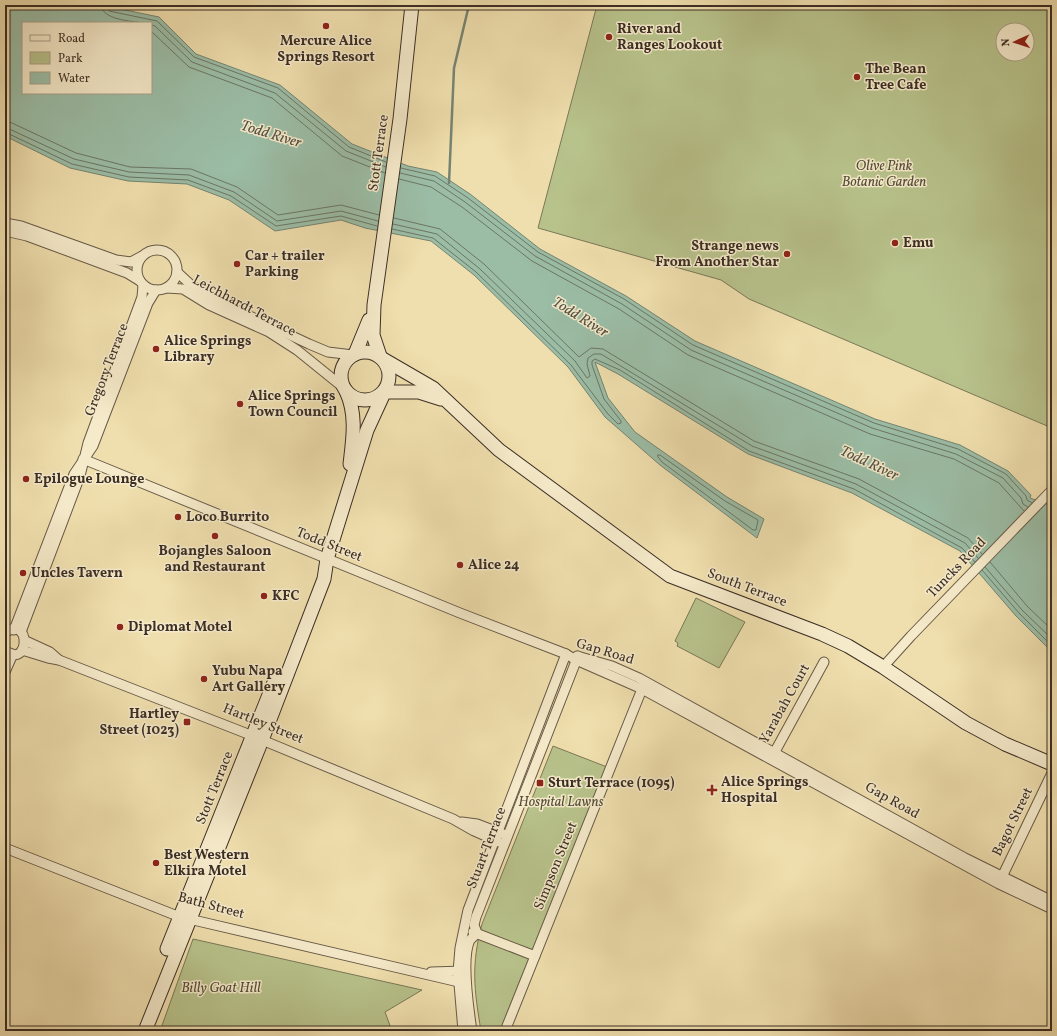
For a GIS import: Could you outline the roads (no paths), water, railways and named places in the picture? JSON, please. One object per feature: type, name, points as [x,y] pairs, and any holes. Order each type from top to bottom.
[{"type":"main road","name":"Stott Terrace","points":[[381,357],[373,335],[374,305],[400,119],[412,5]]},
{"type":"main road","name":"Stott Terrace","points":[[354,354],[364,335],[374,305]]},
{"type":"main road","points":[[368,352],[381,357],[390,371],[390,378],[384,392],[372,400],[364,401],[357,399],[345,390],[341,379],[341,372],[344,365],[354,354],[368,352]]},
{"type":"main road","name":"South Terrace","points":[[381,357],[423,381],[453,406],[499,450],[670,576],[822,634],[848,646],[883,667],[966,724],[1005,744],[1052,764]]},
{"type":"main road","name":"Stott Terrace","points":[[345,390],[351,402],[353,445],[345,507]]},
{"type":"main road","name":"Stott Terrace","points":[[136,1031],[185,918],[324,580],[327,559],[345,507],[367,430],[384,392]]},
{"type":"main road","name":"South Terrace","points":[[384,392],[419,392],[453,406]]},
{"type":"main road","name":"Stott Terrace","points":[[144,1031],[185,918]]},
{"type":"street","points":[[5,223],[21,226],[122,262],[131,262],[156,250],[167,253],[175,262],[176,272],[173,281],[166,288],[156,290],[127,273],[27,236],[5,231]]},
{"type":"street","points":[[142,256],[137,266],[138,277],[142,283]]},
{"type":"street","name":"Leichhardt Terrace","points":[[176,272],[191,285],[224,304],[309,344],[328,352],[354,354]]},
{"type":"street","name":"Gregory Terrace","points":[[10,632],[80,476],[88,443],[142,297],[142,283]]},
{"type":"street","name":"Leichhardt Terrace","points":[[166,288],[183,289],[209,305],[269,332],[305,356],[345,390]]},
{"type":"street","name":"Gregory Terrace","points":[[83,459],[93,446],[148,303],[156,290]]},
{"type":"street","name":"Todd Street","points":[[83,459],[327,559],[566,654]]},
{"type":"street","name":"Tuncks Road","points":[[883,667],[1052,490]]},
{"type":"street","points":[[5,672],[7,651],[22,650],[26,641],[10,632]]},
{"type":"street","name":"Hartley Street","points":[[26,641],[50,652],[59,660]]},
{"type":"street","name":"Hartley Street","points":[[22,650],[59,660],[258,738],[453,819],[506,839]]},
{"type":"street","name":"Gap Road","points":[[566,654],[642,689],[772,756]]},
{"type":"street","name":"Stuart Terrace","points":[[463,1031],[462,977],[464,928],[468,910],[566,654]]},
{"type":"street","name":"Gap Road","points":[[577,658],[612,666],[639,678],[797,770],[1052,909]]},
{"type":"street","name":"Stuart Terrace","points":[[472,1031],[462,977],[470,940],[477,933],[474,925],[476,916],[577,658]]},
{"type":"street","name":"Yarabah Court","points":[[772,756],[824,662]]},
{"type":"street","name":"Simpson Street","points":[[507,1031],[507,1026],[642,689]]},
{"type":"street","name":"Bagot Street","points":[[1000,880],[1052,773]]},
{"type":"street","name":"Bath Street","points":[[5,848],[185,918],[416,971],[447,980],[462,977]]},
{"type":"street","name":"Gap Road","points":[[1000,880],[1052,901]]},
{"type":"street","points":[[464,928],[535,956]]},
{"type":"water","name":"Todd River","points":[[5,5],[101,5],[159,17],[196,54],[280,85],[352,144],[408,166],[437,172],[470,194],[540,249],[626,296],[695,341],[875,419],[960,445],[1008,471],[1031,495],[1030,498],[1052,506],[1052,652],[1016,616],[960,551],[852,493],[748,454],[618,374],[595,362],[608,398],[635,432],[727,497],[764,519],[757,538],[660,465],[605,417],[568,367],[474,275],[431,241],[365,228],[341,220],[275,231],[229,200],[187,184],[128,181],[70,168],[5,136]]},
{"type":"waterway","points":[[449,183],[454,68],[469,5]]},
{"type":"place","name":"Mercure Alice Springs Resort","points":[[326,26]]},
{"type":"place","name":"River and Ranges Lookout","points":[[609,37]]},
{"type":"place","name":"The Bean Tree Cafe","points":[[857,77]]},
{"type":"place","name":"Emu","points":[[895,243]]},
{"type":"place","name":"Strange news From Another Star","points":[[787,254]]},
{"type":"place","name":"Car + trailer Parking","points":[[237,264]]},
{"type":"place","name":"Alice Springs Library","points":[[156,349]]},
{"type":"place","name":"Alice Springs Town Council","points":[[240,404]]},
{"type":"place","name":"Epilogue Lounge","points":[[26,479]]},
{"type":"place","name":"Loco Burrito","points":[[178,517]]},
{"type":"place","name":"Bojangles Saloon and Restaurant","points":[[215,536]]},
{"type":"place","name":"Alice 24","points":[[460,565]]},
{"type":"place","name":"Uncles Tavern","points":[[23,573]]},
{"type":"place","name":"KFC","points":[[264,596]]},
{"type":"place","name":"Diplomat Motel","points":[[120,627]]},
{"type":"place","name":"Yubu Napa Art Gallery","points":[[204,679]]},
{"type":"place","name":"Hartley Street (1023)","points":[[187,722]]},
{"type":"place","name":"Sturt Terrace (1095)","points":[[540,783]]},
{"type":"place","name":"Alice Springs Hospital","points":[[712,790]]},
{"type":"place","name":"Best Western Elkira Motel","points":[[156,863]]},
{"type":"park label","name":"Olive Pink Botanic Garden","points":[[884,174]]},
{"type":"park label","name":"Hospital Lawns","points":[[561,802]]},
{"type":"park label","name":"Billy Goat Hill","points":[[221,988]]}]
